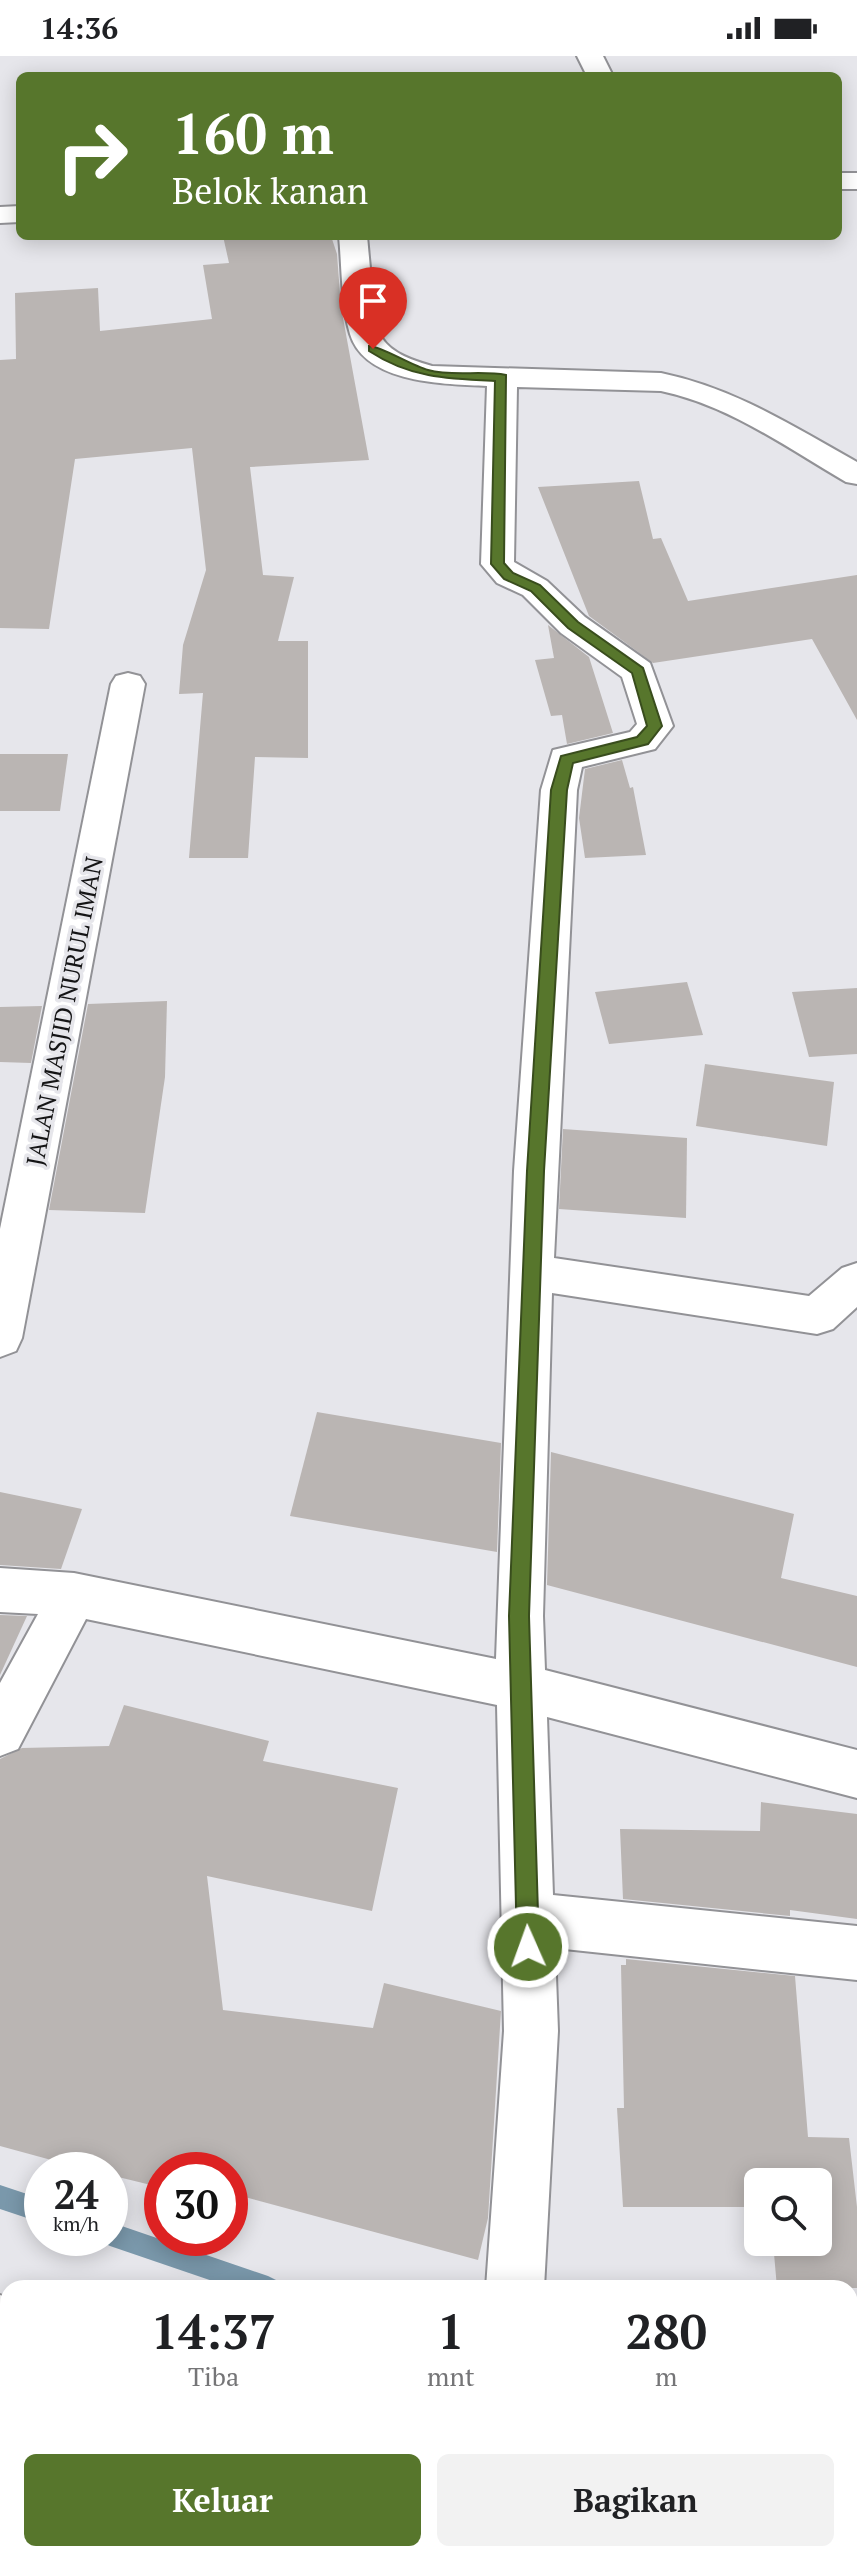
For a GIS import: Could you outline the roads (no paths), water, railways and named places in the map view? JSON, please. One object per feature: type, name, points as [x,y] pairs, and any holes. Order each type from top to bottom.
[{"type":"street","points":[[353,240],[365,336],[373,349],[397,364],[432,375],[661,382],[688,387],[731,405],[857,475]]},
{"type":"street","points":[[502,378],[497,564],[509,576],[535,588],[573,625],[638,671],[655,726],[642,741],[566,759],[562,775],[531,1272],[519,1616],[531,2031],[515,2280]]},
{"type":"street","name":"JALAN MASJID NURUL IMAN","points":[[0,1338],[128,684]]},
{"type":"street","points":[[531,1272],[817,1316],[857,1281]]},
{"type":"street","points":[[0,1590],[74,1595],[521,1687],[857,1774]]},
{"type":"street","points":[[0,1732],[74,1595]]},
{"type":"street","points":[[528,1919],[857,1953]]},
{"type":"waterway","points":[[0,2197],[24,2205]]},
{"type":"waterway","points":[[128,2240],[245,2280]]}]
